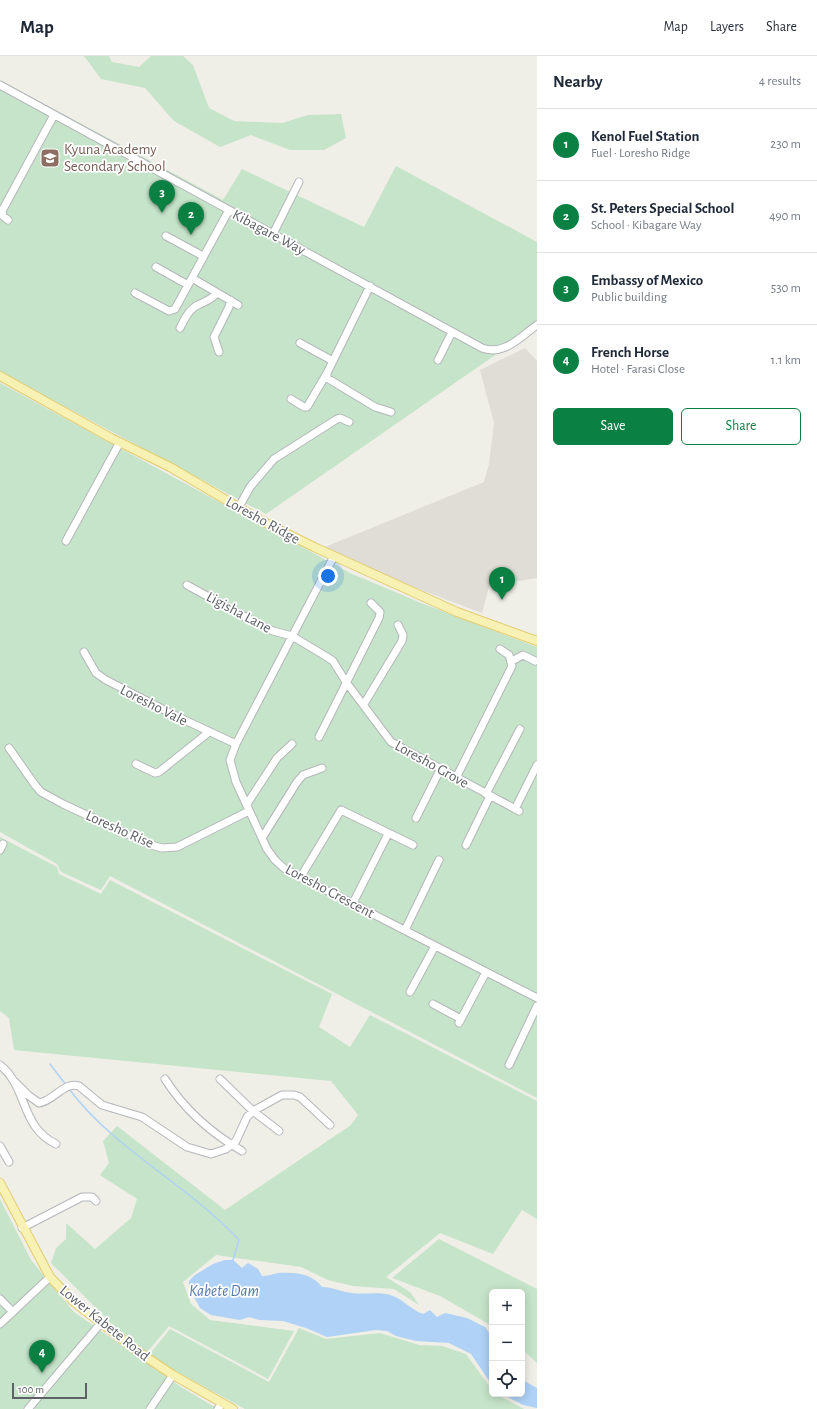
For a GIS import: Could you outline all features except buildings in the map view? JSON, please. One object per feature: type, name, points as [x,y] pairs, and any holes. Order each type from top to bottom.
[{"type":"main road","name":"Loresho Ridge","points":[[0,376],[120,442],[170,467],[262,521],[334,556],[457,612],[537,641]]},
{"type":"main road","name":"Lower Kabete Road","points":[[0,1184],[22,1228],[50,1276],[74,1302],[140,1353],[220,1406],[233,1409]]},
{"type":"street","name":"Kibagare Way","points":[[0,85],[482,348],[493,351],[504,349],[537,325]]},
{"type":"street","points":[[8,220],[3,216],[2,211],[54,115]]},
{"type":"street","points":[[273,234],[299,182]]},
{"type":"street","points":[[135,292],[166,310],[172,311],[175,309],[229,210]]},
{"type":"street","points":[[166,236],[203,256]]},
{"type":"street","points":[[156,268],[217,293],[238,305]]},
{"type":"street","points":[[291,400],[306,407],[333,361],[370,286]]},
{"type":"street","points":[[180,328],[184,319],[196,305],[211,299],[217,293]]},
{"type":"street","points":[[219,352],[214,337],[229,307],[230,300]]},
{"type":"street","points":[[438,360],[452,332]]},
{"type":"street","points":[[300,343],[333,361]]},
{"type":"street","points":[[327,372],[327,378],[330,381],[375,407],[391,412]]},
{"type":"street","points":[[239,507],[250,487],[274,459],[337,419],[343,419],[349,422]]},
{"type":"street","points":[[66,541],[120,442]]},
{"type":"street","name":"Loresho Crescent","points":[[334,556],[236,744],[230,760],[236,782],[274,860],[300,878],[353,903],[537,998]]},
{"type":"street","name":"Ligisha Lane","points":[[187,585],[256,623],[273,631],[292,636]]},
{"type":"street","points":[[319,737],[379,618],[380,612],[371,603]]},
{"type":"street","points":[[364,704],[402,641],[403,635],[398,625]]},
{"type":"street","name":"Loresho Grove","points":[[292,636],[333,661],[346,682],[391,742],[440,770],[517,810],[537,765]]},
{"type":"street","points":[[500,649],[509,655],[512,661]]},
{"type":"street","name":"Loresho Vale","points":[[84,652],[100,676],[176,716],[236,744]]},
{"type":"street","points":[[456,778],[501,689],[512,661],[523,655],[535,661]]},
{"type":"street","points":[[466,845],[520,729]]},
{"type":"street","points":[[136,764],[155,773],[160,772],[209,732]]},
{"type":"street","points":[[248,808],[277,758],[292,744]]},
{"type":"street","name":"Loresho Rise","points":[[9,748],[35,785],[42,792],[63,804],[162,848],[177,847],[248,808]]},
{"type":"street","points":[[262,838],[297,782],[303,775],[322,768]]},
{"type":"street","points":[[416,818],[440,770]]},
{"type":"street","points":[[300,878],[341,810],[413,845]]},
{"type":"street","points":[[353,903],[388,834]]},
{"type":"street","points":[[405,930],[439,860]]},
{"type":"street","points":[[410,992],[435,946]]},
{"type":"street","points":[[433,1004],[460,1021],[486,972]]},
{"type":"street","points":[[509,1065],[537,1006]]},
{"type":"street","points":[[0,1065],[28,1095],[39,1103],[50,1099],[63,1088],[74,1084],[79,1086],[102,1104],[142,1117],[165,1131],[181,1144],[198,1152],[211,1154],[226,1150],[239,1138],[247,1117],[253,1111],[282,1095],[294,1095],[300,1097],[330,1125]]},
{"type":"street","points":[[165,1079],[189,1111],[231,1145],[242,1151]]},
{"type":"street","points":[[220,1079],[253,1111],[279,1131]]},
{"type":"street","points":[[15,1082],[32,1124],[47,1140],[56,1144]]},
{"type":"street","points":[[0,1146],[9,1162]]},
{"type":"street","points":[[22,1228],[82,1197],[92,1197],[96,1201]]},
{"type":"street","points":[[0,1324],[50,1276]]},
{"type":"street","points":[[0,1299],[13,1312]]},
{"type":"street","points":[[28,1409],[101,1323]]},
{"type":"street","points":[[150,1409],[173,1375]]},
{"type":"shaded area","points":[[525,348],[537,361],[537,578],[489,586],[482,613],[400,582],[325,547],[484,482],[489,464],[494,423],[480,370]]},
{"type":"green space","points":[[84,56],[109,56],[112,62],[139,67],[151,56],[183,56],[193,65],[209,108],[234,121],[282,123],[308,115],[341,114],[346,138],[324,150],[290,150],[251,135],[220,147],[174,121],[145,88],[101,79]]},
{"type":"green space","points":[[0,80],[223,200],[242,169],[364,227],[396,166],[537,242],[537,326],[266,514],[0,372]]},
{"type":"green space","points":[[0,383],[350,573],[421,603],[537,647],[537,1098],[110,876],[101,890],[61,872],[57,864],[0,832]]},
{"type":"green space","points":[[0,837],[57,867],[59,874],[101,894],[110,880],[332,994],[319,1027],[350,1047],[370,1015],[537,1101],[537,1219],[522,1210],[493,1254],[440,1233],[386,1277],[410,1292],[419,1305],[394,1289],[353,1286],[328,1280],[301,1267],[216,1255],[183,1282],[191,1304],[210,1320],[294,1331],[268,1379],[169,1326],[144,1356],[51,1263],[56,1248],[66,1239],[66,1223],[95,1249],[131,1218],[137,1199],[100,1175],[109,1163],[103,1141],[117,1126],[225,1210],[351,1125],[358,1115],[331,1081],[14,1050],[9,1018],[0,1011]]},
{"type":"green space","points":[[0,1199],[31,1260],[74,1312],[181,1387],[218,1409],[0,1409]]},
{"type":"green space","points":[[439,1239],[537,1289],[537,1363],[525,1352],[525,1289],[489,1289],[489,1324],[440,1296],[392,1278]]},
{"type":"green space","points":[[299,1328],[326,1339],[380,1333],[419,1345],[442,1346],[466,1354],[489,1386],[489,1397],[502,1397],[524,1409],[245,1409],[148,1356],[170,1329],[269,1382]]},
{"type":"water","name":"Kabete Dam","points":[[225,1260],[233,1260],[242,1268],[248,1263],[258,1269],[262,1276],[278,1273],[302,1274],[318,1282],[322,1287],[352,1293],[383,1294],[393,1296],[423,1314],[430,1310],[437,1317],[445,1313],[467,1318],[485,1327],[489,1333],[489,1381],[471,1354],[449,1343],[416,1341],[396,1336],[387,1331],[376,1330],[327,1337],[306,1328],[283,1321],[259,1320],[249,1317],[240,1320],[211,1315],[200,1308],[189,1288],[189,1281],[195,1275],[213,1264]]},
{"type":"water","points":[[525,1380],[537,1388],[537,1408],[523,1405],[508,1397],[525,1397]]},
{"type":"waterway","points":[[50,1064],[66,1085]]},
{"type":"waterway","points":[[69,1089],[87,1111],[129,1149],[197,1201],[239,1240],[233,1260]]},
{"type":"place","name":"Kyuna Academy Secondary School","points":[[50,158]]},
{"type":"place","name":"Embassy of Mexico","points":[[162,213]]},
{"type":"place","name":"St. Peters Special School","points":[[191,235]]},
{"type":"place","name":"Kenol Fuel Station","points":[[502,600]]},
{"type":"place","name":"French Horse","points":[[42,1373]]}]
